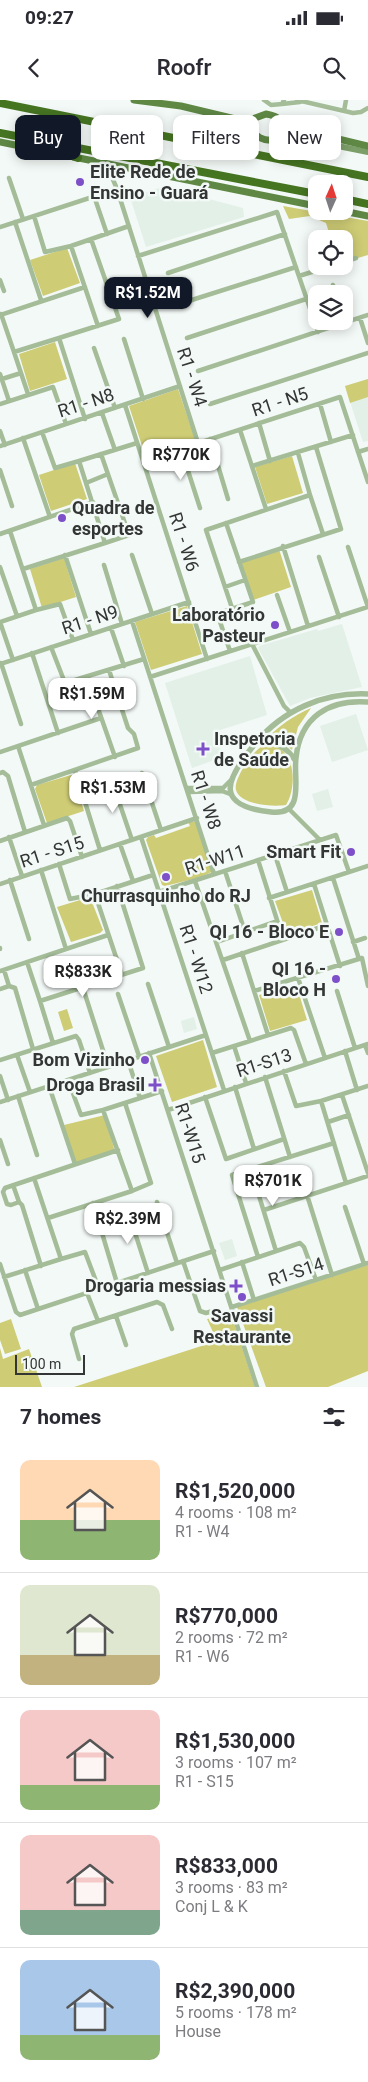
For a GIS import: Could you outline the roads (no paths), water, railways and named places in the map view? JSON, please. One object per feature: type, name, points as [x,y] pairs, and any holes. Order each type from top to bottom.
[{"type":"highway","points":[[15,100],[31,108]]},
{"type":"highway","points":[[0,103],[368,177]]},
{"type":"highway","points":[[0,134],[15,139]]},
{"type":"highway","points":[[0,134],[308,192]]},
{"type":"highway","points":[[353,202],[368,204]]},
{"type":"main road","points":[[134,100],[181,106],[219,115]]},
{"type":"main road","points":[[259,116],[269,115]]},
{"type":"main road","points":[[341,140],[368,146]]},
{"type":"main road","points":[[0,142],[15,145]]},
{"type":"main road","points":[[341,147],[368,152]]},
{"type":"main road","points":[[81,159],[308,204]]},
{"type":"main road","points":[[353,213],[368,216]]},
{"type":"street","points":[[344,111],[346,100]]},
{"type":"street","points":[[265,101],[271,105],[299,101],[315,102],[357,113],[368,108]]},
{"type":"street","points":[[265,101],[266,114]]},
{"type":"street","points":[[277,115],[282,103]]},
{"type":"street","name":"R1 - W4","points":[[106,163],[117,189],[198,443]]},
{"type":"street","points":[[112,176],[116,166]]},
{"type":"street","points":[[9,178],[23,220]]},
{"type":"street","points":[[0,227],[117,189]]},
{"type":"street","points":[[94,196],[106,234]]},
{"type":"street","points":[[138,256],[276,212],[318,332]]},
{"type":"street","points":[[34,216],[45,252],[91,240],[129,226]]},
{"type":"street","points":[[15,222],[41,300]]},
{"type":"street","points":[[168,273],[285,234]]},
{"type":"street","points":[[14,352],[119,318],[91,240]]},
{"type":"street","points":[[71,246],[98,326]]},
{"type":"street","points":[[176,305],[296,267]]},
{"type":"street","points":[[299,276],[308,273]]},
{"type":"street","points":[[0,280],[4,291]]},
{"type":"street","points":[[28,394],[0,314],[84,287]]},
{"type":"street","points":[[187,338],[306,299]]},
{"type":"street","points":[[353,320],[368,315]]},
{"type":"street","points":[[360,318],[368,343]]},
{"type":"street","points":[[198,372],[324,330]]},
{"type":"street","points":[[59,338],[85,418]]},
{"type":"street","points":[[124,339],[144,399]]},
{"type":"street","points":[[94,348],[115,408]]},
{"type":"street","points":[[210,404],[368,353]]},
{"type":"street","points":[[9,401],[1,377],[21,373]]},
{"type":"street","name":"R1 - N8","points":[[2,445],[180,386]]},
{"type":"street","points":[[0,404],[54,387],[66,424]]},
{"type":"street","name":"R1 - N5","points":[[143,461],[341,398],[368,482]]},
{"type":"street","points":[[320,404],[331,442]]},
{"type":"street","name":"R1 - W6","points":[[125,405],[208,659]]},
{"type":"street","points":[[102,413],[115,450]]},
{"type":"street","points":[[259,424],[270,461]]},
{"type":"street","points":[[240,430],[266,509]]},
{"type":"street","points":[[0,431],[2,445]]},
{"type":"street","points":[[42,432],[55,468],[137,443]]},
{"type":"street","points":[[252,466],[316,448],[353,435]]},
{"type":"street","points":[[23,438],[50,517]]},
{"type":"street","points":[[210,440],[228,499]]},
{"type":"street","points":[[239,562],[341,529],[316,448]]},
{"type":"street","points":[[180,449],[200,508]]},
{"type":"street","points":[[358,452],[368,449]]},
{"type":"street","points":[[298,453],[323,534]]},
{"type":"street","points":[[23,569],[129,535],[101,454]]},
{"type":"street","points":[[79,461],[105,543]]},
{"type":"street","points":[[0,470],[12,506]]},
{"type":"street","points":[[86,484],[108,474]]},
{"type":"street","points":[[232,608],[206,530],[310,495]]},
{"type":"street","points":[[0,534],[93,502]]},
{"type":"street","points":[[195,621],[253,602],[226,523]]},
{"type":"street","points":[[10,531],[36,610]]},
{"type":"street","points":[[284,546],[308,626]]},
{"type":"street","points":[[150,677],[368,607],[348,547]]},
{"type":"street","points":[[66,555],[91,634]]},
{"type":"street","points":[[132,555],[152,614]]},
{"type":"street","points":[[319,557],[339,617]]},
{"type":"street","points":[[104,565],[122,624]]},
{"type":"street","points":[[0,567],[17,616]]},
{"type":"street","points":[[225,587],[245,580]]},
{"type":"street","points":[[277,595],[290,632]]},
{"type":"street","name":"R1 - N9","points":[[1,664],[189,602]]},
{"type":"street","points":[[13,660],[0,622],[17,616],[60,604],[73,640]]},
{"type":"street","points":[[217,613],[230,651]]},
{"type":"street","name":"R1 - W8","points":[[132,621],[214,874]]},
{"type":"street","points":[[111,628],[124,666]]},
{"type":"street","points":[[252,644],[284,706],[290,712]]},
{"type":"street","points":[[51,647],[66,683],[144,659]]},
{"type":"street","points":[[32,653],[58,733]]},
{"type":"street","points":[[1,664],[21,724]]},
{"type":"street","points":[[31,784],[136,750],[138,747],[134,734],[128,728],[109,670]]},
{"type":"street","points":[[87,677],[115,757]]},
{"type":"street","points":[[188,790],[223,788],[230,782],[257,741],[290,712],[328,698],[368,694]]},
{"type":"street","points":[[188,790],[222,791],[230,794],[239,804],[273,813],[289,809],[296,797],[296,760],[302,733],[320,712],[343,702],[368,702]]},
{"type":"street","points":[[283,717],[284,706]]},
{"type":"street","points":[[0,752],[102,718]]},
{"type":"street","points":[[257,741],[279,744],[288,749],[296,760]]},
{"type":"street","points":[[18,746],[44,825]]},
{"type":"street","points":[[76,770],[100,850]]},
{"type":"street","points":[[0,772],[8,776],[25,832]]},
{"type":"street","points":[[142,773],[160,830]]},
{"type":"street","points":[[112,781],[132,840]]},
{"type":"street","points":[[230,782],[230,794]]},
{"type":"street","points":[[289,809],[320,840]]},
{"type":"street","name":"R1 - S15","points":[[0,883],[197,818]]},
{"type":"street","points":[[0,841],[44,825],[69,819],[82,856]]},
{"type":"street","name":"R1-W11","points":[[159,892],[336,835],[349,872]]},
{"type":"street","points":[[9,837],[22,876]]},
{"type":"street","name":"R1 - W12","points":[[141,837],[224,1090]]},
{"type":"street","points":[[120,844],[133,881]]},
{"type":"street","points":[[275,855],[287,892]]},
{"type":"street","points":[[258,860],[283,939]]},
{"type":"street","points":[[59,864],[70,899],[95,894],[153,875]]},
{"type":"street","points":[[270,898],[368,866]]},
{"type":"street","points":[[41,870],[66,949]]},
{"type":"street","points":[[225,871],[245,932]]},
{"type":"street","points":[[332,878],[359,959],[362,958],[368,986]]},
{"type":"street","points":[[10,880],[29,940]]},
{"type":"street","points":[[195,881],[250,1041]]},
{"type":"street","points":[[314,884],[340,966]]},
{"type":"street","points":[[40,1002],[143,968],[117,886]]},
{"type":"street","points":[[95,894],[122,975]]},
{"type":"street","points":[[217,942],[277,921]]},
{"type":"street","points":[[223,960],[327,925]]},
{"type":"street","points":[[9,986],[2,970],[108,935]]},
{"type":"street","points":[[353,942],[365,938]]},
{"type":"street","points":[[242,953],[268,1035]]},
{"type":"street","points":[[254,992],[359,959]]},
{"type":"street","points":[[26,962],[53,1043]]},
{"type":"street","points":[[298,978],[325,1058]]},
{"type":"street","points":[[148,984],[169,1047]]},
{"type":"street","points":[[0,989],[9,986],[15,988],[33,1050]]},
{"type":"street","points":[[83,988],[108,1066]]},
{"type":"street","points":[[337,991],[355,1048]]},
{"type":"street","points":[[118,994],[139,1056]]},
{"type":"street","points":[[212,1053],[290,1028],[294,1029],[306,1064]]},
{"type":"street","points":[[0,1102],[206,1035]]},
{"type":"street","points":[[0,1060],[77,1036],[90,1072]]},
{"type":"street","points":[[366,1044],[368,1054]]},
{"type":"street","name":"R1-S13","points":[[168,1110],[366,1044]]},
{"type":"street","points":[[234,1046],[246,1083]]},
{"type":"street","points":[[345,1051],[357,1090]]},
{"type":"street","name":"R1-W15","points":[[149,1053],[257,1387]]},
{"type":"street","points":[[18,1055],[30,1092]]},
{"type":"street","points":[[128,1060],[140,1098]]},
{"type":"street","points":[[284,1071],[295,1105],[301,1106],[321,1101],[368,1086]]},
{"type":"street","points":[[0,1076],[8,1100]]},
{"type":"street","points":[[265,1077],[290,1157]]},
{"type":"street","points":[[68,1080],[80,1115],[103,1110],[162,1091]]},
{"type":"street","points":[[49,1086],[75,1164]]},
{"type":"street","points":[[235,1087],[254,1149]]},
{"type":"street","points":[[264,1210],[368,1174],[342,1095]]},
{"type":"street","points":[[18,1096],[37,1155]]},
{"type":"street","points":[[205,1097],[226,1159],[284,1139]]},
{"type":"street","points":[[321,1101],[346,1183]]},
{"type":"street","points":[[48,1218],[151,1184],[125,1103]]},
{"type":"street","points":[[103,1110],[132,1191]]},
{"type":"street","points":[[328,1122],[349,1115]]},
{"type":"street","points":[[0,1140],[8,1164]]},
{"type":"street","points":[[258,1257],[232,1176],[334,1143]]},
{"type":"street","points":[[19,1202],[11,1205],[7,1204],[4,1190],[13,1185],[118,1150]]},
{"type":"street","points":[[251,1170],[276,1251]]},
{"type":"street","points":[[34,1178],[61,1259]]},
{"type":"street","points":[[13,1185],[19,1202],[22,1205],[40,1266]]},
{"type":"street","points":[[307,1196],[332,1275]]},
{"type":"street","points":[[157,1202],[177,1263]]},
{"type":"street","points":[[93,1203],[117,1282]]},
{"type":"street","points":[[345,1207],[366,1264]]},
{"type":"street","points":[[128,1211],[148,1273]]},
{"type":"street","points":[[220,1270],[298,1243],[302,1244],[316,1280]]},
{"type":"street","points":[[0,1264],[17,1314],[20,1315],[214,1250]]},
{"type":"street","points":[[4,1277],[85,1252],[99,1289]]},
{"type":"street","points":[[184,1261],[200,1311],[206,1313],[216,1310]]},
{"type":"street","points":[[242,1262],[254,1300]]},
{"type":"street","name":"R1-S14","points":[[232,1307],[366,1264]]},
{"type":"street","points":[[25,1270],[38,1309]]},
{"type":"street","points":[[87,1292],[98,1321]]},
{"type":"street","points":[[80,1359],[72,1334],[74,1329],[98,1321],[157,1302],[163,1304],[172,1329]]},
{"type":"street","points":[[116,1316],[126,1345]]},
{"type":"place","name":"Elite Rede de Ensino - Guará","points":[[80,182]]},
{"type":"place","name":"Quadra de esportes","points":[[62,518]]},
{"type":"place","name":"Laboratório Pasteur","points":[[275,625]]},
{"type":"place","name":"Inspetoria de Saúde","points":[[203,749]]},
{"type":"place","name":"Smart Fit","points":[[351,852]]},
{"type":"place","name":"Churrasquinho do RJ","points":[[166,877]]},
{"type":"place","name":"QI 16 - Bloco E","points":[[339,932]]},
{"type":"place","name":"QI 16 - Bloco H","points":[[336,979]]},
{"type":"place","name":"Bom Vizinho","points":[[145,1060]]},
{"type":"place","name":"Droga Brasil","points":[[155,1085]]},
{"type":"place","name":"Drogaria messias","points":[[236,1286]]},
{"type":"place","name":"Savassi Restaurante","points":[[242,1297]]}]
